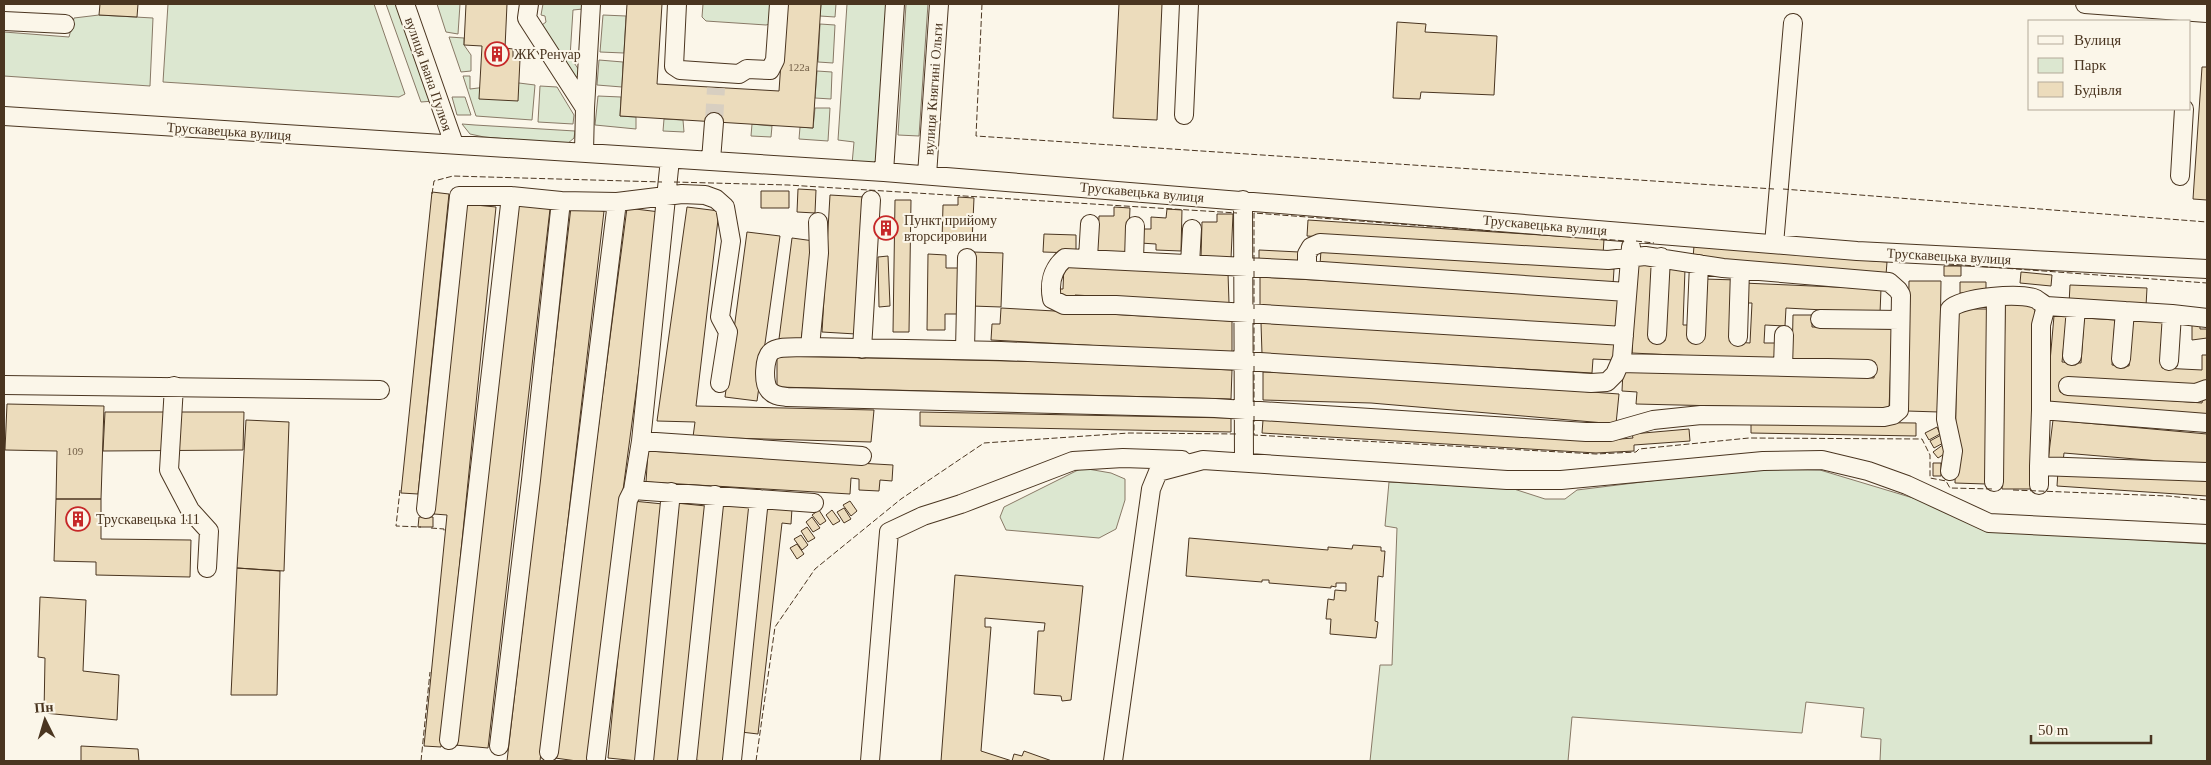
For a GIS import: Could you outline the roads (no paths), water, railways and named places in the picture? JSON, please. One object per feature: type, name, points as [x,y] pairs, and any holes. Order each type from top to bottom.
[{"type":"street","name":"вулиця Івана Пулюя","points":[[405,4],[454,144]]},
{"type":"street","points":[[529,4],[527,18],[585,108]]},
{"type":"street","points":[[584,152],[591,4]]},
{"type":"street","points":[[677,4],[674,66],[680,70],[716,80],[739,74],[747,69],[770,70],[775,60],[779,4]]},
{"type":"street","points":[[884,172],[895,4]]},
{"type":"street","name":"вулиця Княгині Ольги","points":[[927,175],[939,4]]},
{"type":"street","points":[[1184,115],[1189,4]]},
{"type":"street","points":[[2085,4],[2196,15]]},
{"type":"street","points":[[4,21],[65,24]]},
{"type":"street","points":[[1774,244],[1793,23]]},
{"type":"street","points":[[2180,176],[2184,110]]},
{"type":"street","name":"Трускавецька вулиця","points":[[4,116],[927,175],[1857,251],[2207,269]]},
{"type":"street","points":[[711,160],[714,122]]},
{"type":"street","points":[[596,758],[628,500],[633,490],[640,440],[670,159]]},
{"type":"street","points":[[426,509],[459,196],[511,196],[561,201],[617,202],[666,196],[705,195],[716,199],[725,207],[731,241],[720,316],[728,332],[720,383]]},
{"type":"street","points":[[449,740],[511,196]]},
{"type":"street","points":[[862,349],[871,200]]},
{"type":"street","points":[[1244,200],[1244,462]]},
{"type":"street","points":[[499,746],[531,480],[561,201]]},
{"type":"street","points":[[549,752],[617,202]]},
{"type":"street","points":[[810,347],[811,320],[819,253],[818,222]]},
{"type":"street","points":[[1088,258],[1090,224]]},
{"type":"street","points":[[1134,261],[1135,226]]},
{"type":"street","points":[[1190,264],[1192,229]]},
{"type":"street","points":[[1307,270],[1307,254],[1311,247],[1320,243],[1608,260],[1630,258],[1661,257],[1740,270],[1889,282],[1901,295],[1899,410],[1893,415],[1884,417],[1701,414],[1653,420],[1611,432],[1586,432],[1244,410],[787,397],[775,395],[768,389],[766,379],[767,358],[771,351],[810,347],[965,350],[1244,361],[1591,383],[1607,382],[1615,374],[1620,363],[1624,336],[1627,292],[1630,258],[1632,232]]},
{"type":"street","points":[[1657,335],[1661,257]]},
{"type":"street","points":[[965,350],[967,258]]},
{"type":"street","points":[[1624,336],[1244,312],[1116,305],[1057,304],[1052,300],[1051,282],[1058,264],[1065,258],[1088,258],[1307,270],[1627,292]]},
{"type":"street","points":[[1696,335],[1699,264]]},
{"type":"street","points":[[1738,337],[1740,270]]},
{"type":"street","points":[[1994,482],[1996,297]]},
{"type":"street","points":[[1950,471],[1953,450],[1946,419],[1950,309],[1956,304],[1996,297],[2035,298],[2046,306],[2207,318]]},
{"type":"street","points":[[2039,485],[2041,325],[2046,306]]},
{"type":"street","points":[[2072,356],[2076,308]]},
{"type":"street","points":[[2121,359],[2125,311]]},
{"type":"street","points":[[2169,361],[2172,314]]},
{"type":"street","points":[[1820,319],[1900,320]]},
{"type":"street","points":[[1783,367],[1784,335]]},
{"type":"street","points":[[1620,363],[1868,369]]},
{"type":"street","points":[[4,384],[380,390]]},
{"type":"street","points":[[174,386],[168,470],[190,510],[209,531],[207,568]]},
{"type":"street","points":[[2068,386],[2196,394],[2207,389]]},
{"type":"street","points":[[2041,410],[2207,422]]},
{"type":"street","points":[[640,440],[862,456]]},
{"type":"street","points":[[870,761],[889,532],[923,516],[961,504],[1073,461],[1123,458],[1203,460],[1534,480],[1625,475],[1763,461],[1822,460],[1868,471],[1907,485],[1989,523],[2207,534]]},
{"type":"street","points":[[1113,761],[1151,489],[1158,472],[1203,460]]},
{"type":"street","points":[[2039,466],[2207,472]]},
{"type":"street","points":[[633,490],[814,503]]},
{"type":"street","points":[[644,761],[671,492]]},
{"type":"street","points":[[687,761],[715,496]]},
{"type":"street","points":[[732,760],[759,499]]},
{"type":"tunnel","points":[[714,122],[716,88]]},
{"type":"place","name":"ЖК Ренуар","points":[[497,54]]},
{"type":"place","name":"Пункт прийому вторсировини","points":[[886,228]]},
{"type":"place","name":"Трускавецька 111","points":[[78,519]]}]
